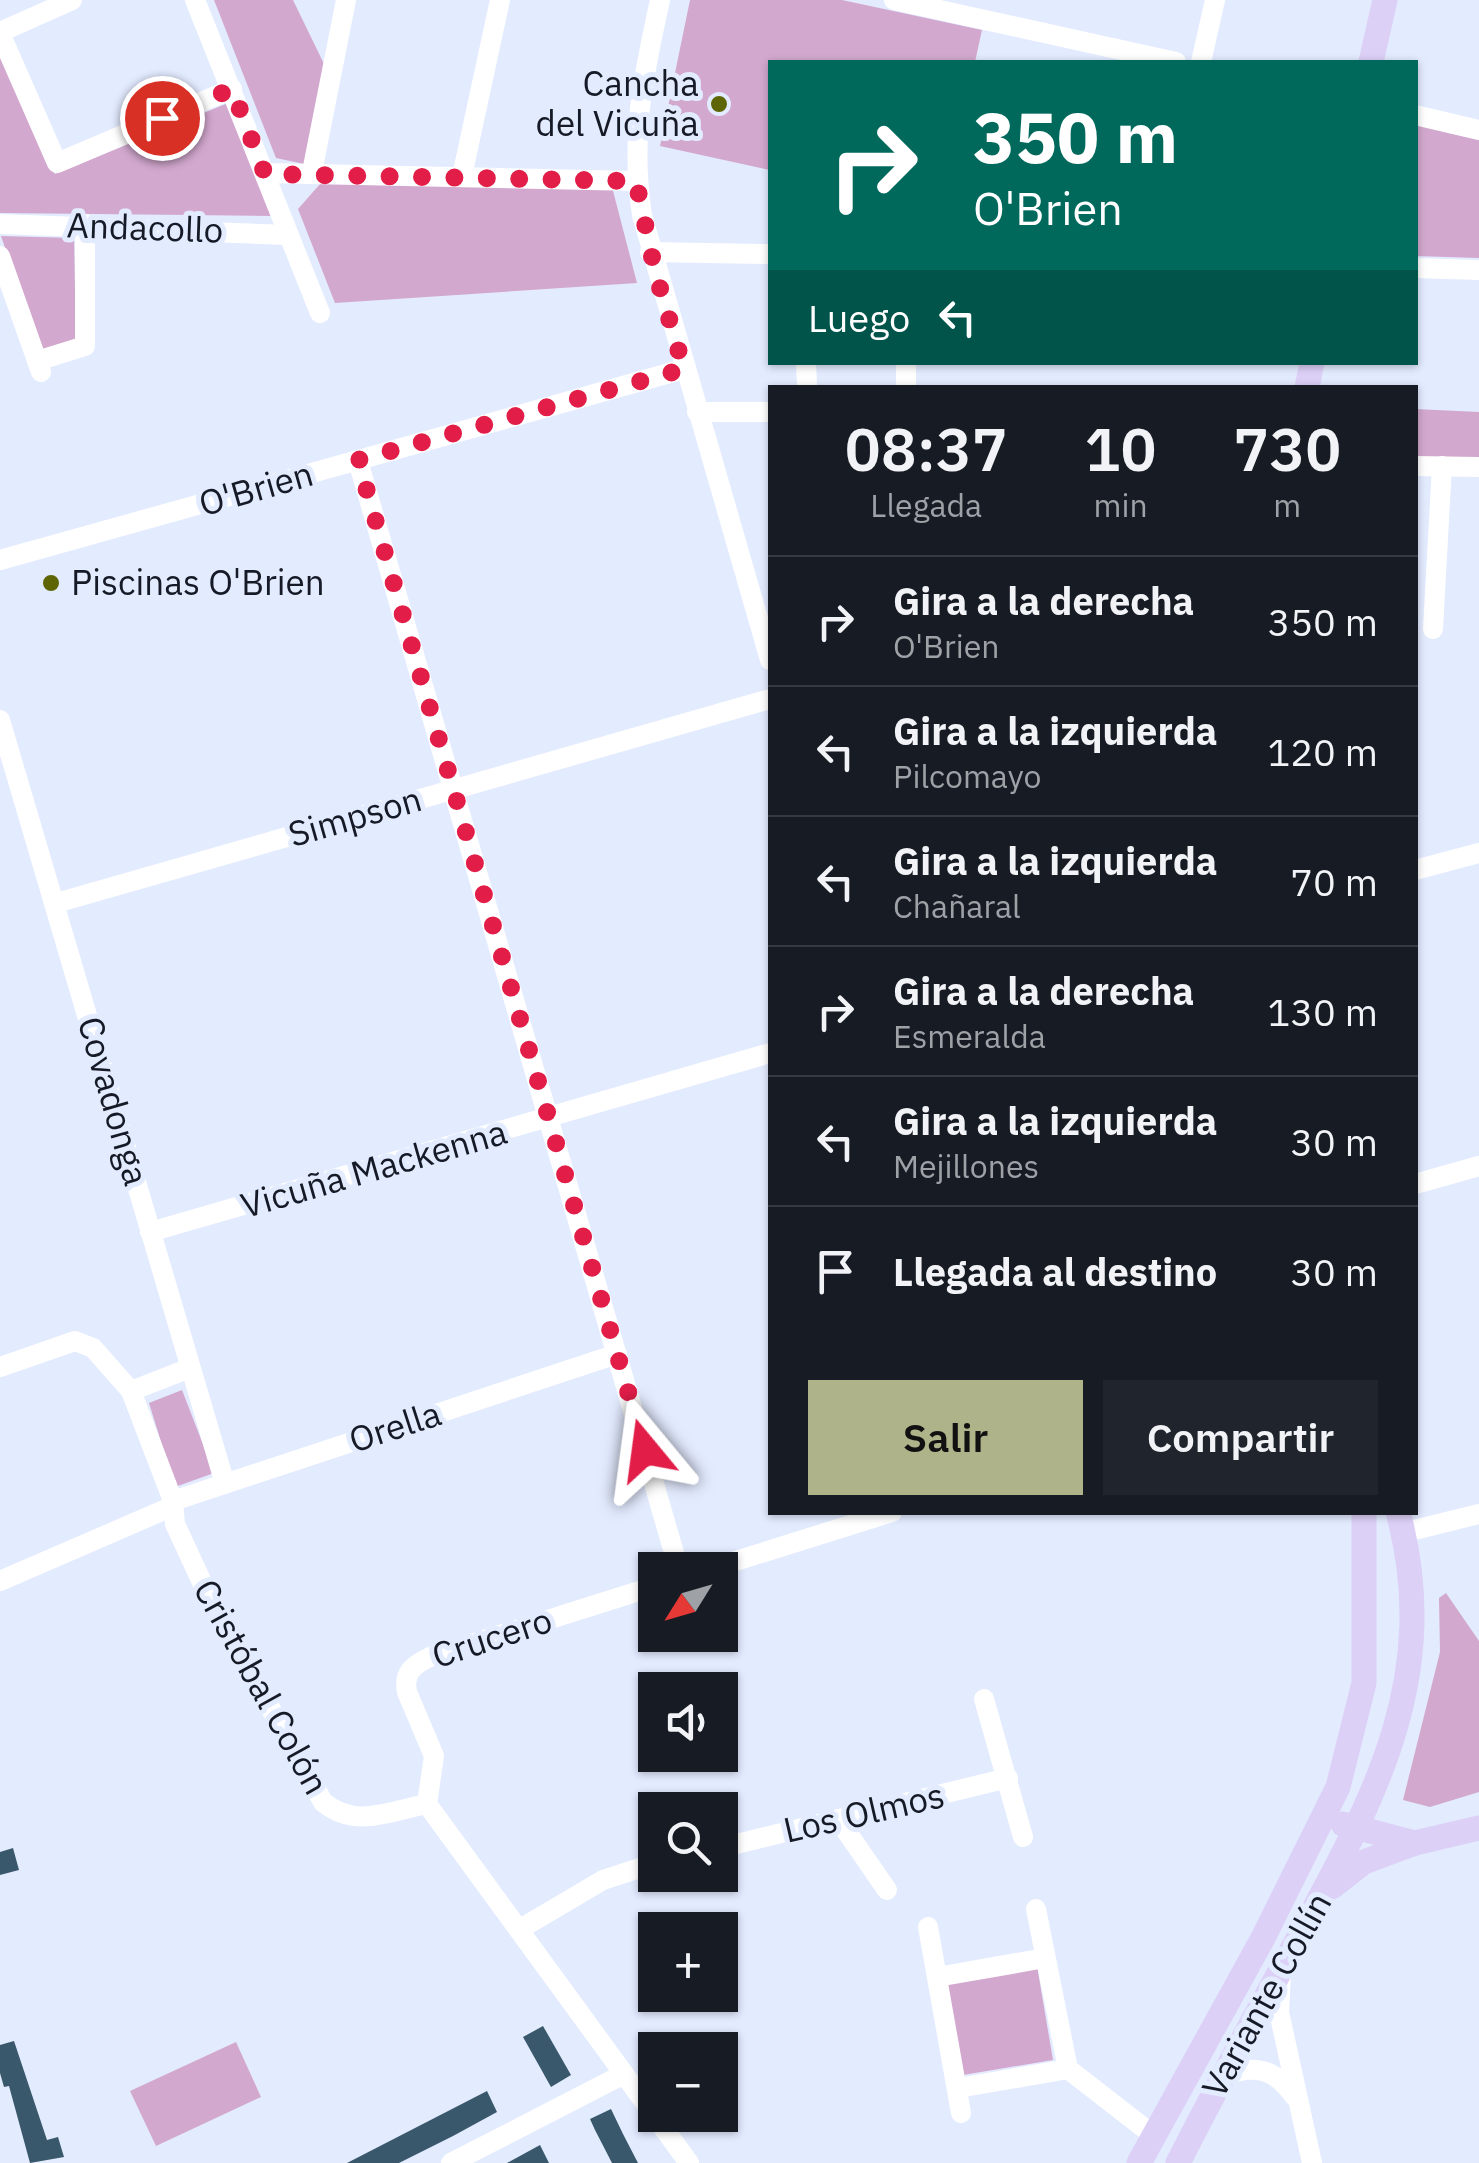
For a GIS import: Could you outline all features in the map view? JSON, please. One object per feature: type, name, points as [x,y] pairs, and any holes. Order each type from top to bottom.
[{"type":"main road","points":[[1370,60],[1385,0]]},
{"type":"main road","name":"Variante Collín","points":[[1138,2163],[1263,1938],[1324,1818],[1344,1767],[1364,1684],[1364,1515]]},
{"type":"main road","name":"Variante Collín","points":[[1178,2163],[1359,1828],[1396,1735],[1408,1674],[1410,1604],[1400,1523]]},
{"type":"main road","points":[[1324,1818],[1415,1843]]},
{"type":"main road","points":[[1313,1911],[1351,1870],[1415,1843],[1479,1828]]},
{"type":"street","points":[[72,0],[0,32],[58,163],[232,89]]},
{"type":"street","points":[[196,0],[320,312]]},
{"type":"street","points":[[312,172],[346,0]]},
{"type":"street","points":[[462,176],[500,0]]},
{"type":"street","points":[[660,0],[636,116],[636,181],[650,252],[768,653]]},
{"type":"street","points":[[894,0],[966,8],[1168,60]]},
{"type":"street","points":[[1200,60],[1214,0]]},
{"type":"street","points":[[1418,116],[1479,130]]},
{"type":"street","points":[[265,174],[636,181]]},
{"type":"street","name":"Andacollo","points":[[0,224],[86,224],[289,235]]},
{"type":"street","points":[[0,256],[39,366],[85,346],[86,224]]},
{"type":"street","points":[[650,252],[768,254]]},
{"type":"street","points":[[1418,268],[1479,270]]},
{"type":"street","name":"O'Brien","points":[[0,560],[684,369]]},
{"type":"street","points":[[697,412],[768,412]]},
{"type":"street","points":[[358,460],[675,1552]]},
{"type":"street","points":[[1418,466],[1479,467]]},
{"type":"street","points":[[1432,629],[1442,466]]},
{"type":"street","name":"Simpson","points":[[56,902],[768,699]]},
{"type":"street","name":"Covadonga","points":[[0,720],[224,1484]]},
{"type":"street","points":[[1418,869],[1479,853]]},
{"type":"street","name":"Vicuña Mackenna","points":[[150,1232],[768,1054]]},
{"type":"street","points":[[1418,1183],[1479,1166]]},
{"type":"street","name":"Cristóbal Colón","points":[[0,1366],[74,1341],[93,1348],[131,1391],[172,1504],[174,1524],[212,1604],[323,1802],[340,1816],[360,1818],[427,1804]]},
{"type":"street","name":"Orella","points":[[0,1581],[224,1484],[617,1354]]},
{"type":"street","points":[[131,1391],[190,1368]]},
{"type":"street","points":[[1400,1523],[1479,1514]]},
{"type":"street","points":[[738,1560],[882,1515]]},
{"type":"street","name":"Crucero","points":[[427,1804],[434,1756],[407,1692],[406,1681],[412,1666],[430,1656],[638,1591]]},
{"type":"street","points":[[984,1699],[1023,1837]]},
{"type":"street","name":"Los Olmos","points":[[738,1844],[1008,1778]]},
{"type":"street","points":[[427,1804],[689,2163]]},
{"type":"street","points":[[838,1819],[887,1890]]},
{"type":"street","points":[[520,1929],[603,1880],[638,1869]]},
{"type":"street","points":[[1036,1909],[1068,2068],[1153,2135]]},
{"type":"street","points":[[928,1928],[961,2113]]},
{"type":"street","points":[[937,1977],[1045,1958]]},
{"type":"street","points":[[1282,1967],[1279,2012],[1312,2163]]},
{"type":"street","points":[[1223,2076],[1246,2067],[1268,2070],[1286,2084],[1299,2102]]},
{"type":"street","points":[[958,2088],[1068,2068]]},
{"type":"street","points":[[451,2163],[624,2074]]},
{"type":"shaded area","points":[[214,0],[293,0],[324,64],[304,164],[276,158]]},
{"type":"shaded area","name":"Cancha del Vicuña","points":[[690,0],[842,0],[982,30],[975,60],[768,60],[768,170],[660,146]]},
{"type":"shaded area","points":[[0,51],[55,174],[228,103],[272,216],[0,213]]},
{"type":"shaded area","points":[[1418,124],[1479,134],[1479,258],[1418,256]]},
{"type":"shaded area","points":[[320,184],[612,187],[637,283],[335,303],[298,209]]},
{"type":"shaded area","points":[[1,236],[74,238],[76,339],[40,350]]},
{"type":"shaded area","points":[[1418,409],[1479,412],[1479,461],[1418,459]]},
{"type":"shaded area","points":[[182,1390],[214,1473],[175,1487],[149,1403]]},
{"type":"shaded area","points":[[1446,1593],[1479,1641],[1479,1792],[1430,1807],[1403,1800],[1440,1652],[1439,1598]]},
{"type":"shaded area","points":[[1037,1966],[1053,2060],[963,2075],[947,1981]]},
{"type":"shaded area","points":[[236,2042],[261,2097],[156,2146],[130,2091]]},
{"type":"building","points":[[13,1848],[19,1870],[0,1875],[0,1852]]},
{"type":"building","points":[[543,2026],[571,2075],[551,2087],[523,2037]]},
{"type":"building","points":[[14,2041],[47,2140],[58,2137],[64,2157],[30,2163],[9,2086],[4,2087],[0,2073],[0,2045]]},
{"type":"building","points":[[487,2091],[497,2112],[453,2136],[399,2163],[347,2163]]},
{"type":"building","points":[[611,2109],[638,2163],[612,2163],[595,2130],[590,2119]]},
{"type":"building","points":[[540,2145],[549,2163],[507,2163]]},
{"type":"place","name":"Cancha del Vicuña","points":[[719,104]]},
{"type":"place","name":"Piscinas O'Brien","points":[[51,583]]},
{"type":"route","points":[[162,118],[232,89],[265,174],[636,181],[655,271],[684,369],[358,460],[645,1450]]}]
